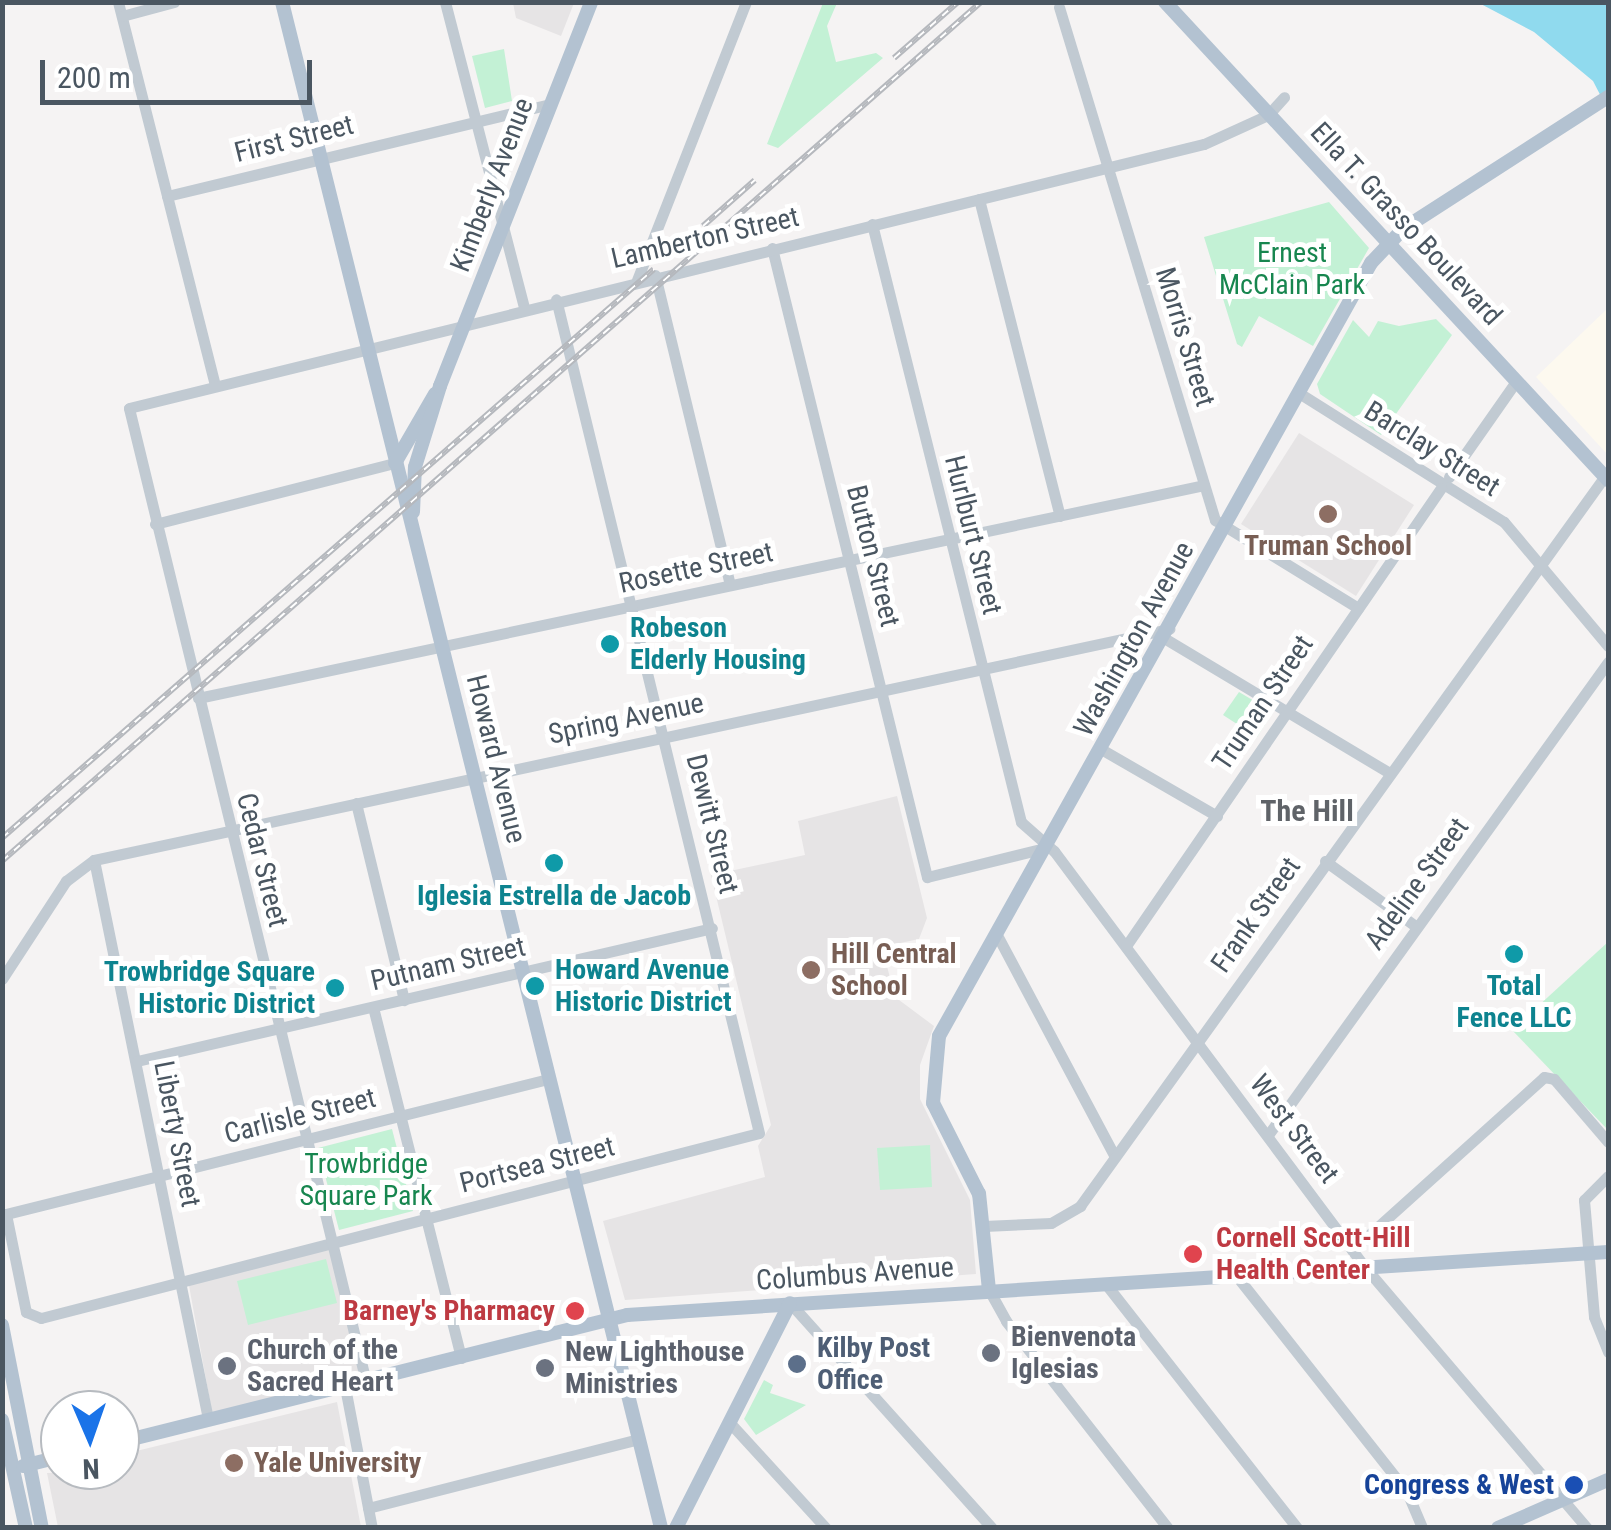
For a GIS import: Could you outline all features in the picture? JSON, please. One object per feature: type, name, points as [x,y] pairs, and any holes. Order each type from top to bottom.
[{"type":"main road","name":"Howard Avenue","points":[[282,2],[661,1528]]},
{"type":"main road","name":"Kimberly Avenue","points":[[440,386],[591,2]]},
{"type":"main road","name":"Ella T. Grasso Boulevard","points":[[1165,2],[1607,478]]},
{"type":"main road","name":"Washington Avenue","points":[[990,1290],[984,1226],[974,1181],[938,1118],[931,1079],[939,1036],[1365,272],[1391,241],[1608,97]]},
{"type":"main road","points":[[412,523],[416,467],[440,386]]},
{"type":"main road","points":[[397,471],[440,386]]},
{"type":"main road","name":"Columbus Avenue","points":[[140,1437],[609,1320],[790,1303],[1608,1252]]},
{"type":"main road","points":[[676,1528],[790,1303]]},
{"type":"main road","points":[[2,1324],[42,1528]]},
{"type":"main road","points":[[2,1420],[8,1470],[26,1528]]},
{"type":"main road","points":[[8,1470],[40,1462]]},
{"type":"main road","points":[[1498,1528],[1608,1480]]},
{"type":"street","points":[[174,2],[120,9],[214,382]]},
{"type":"street","points":[[446,2],[524,306]]},
{"type":"street","points":[[634,278],[746,2]]},
{"type":"street","name":"Morris Street","points":[[1059,7],[1215,520],[1224,527]]},
{"type":"street","name":"Lamberton Street","points":[[129,408],[214,382],[634,278],[980,200],[1204,144],[1268,114],[1284,97]]},
{"type":"street","name":"First Street","points":[[167,196],[550,104]]},
{"type":"street","points":[[980,200],[1060,516]]},
{"type":"street","name":"Hurlburt Street","points":[[872,224],[1021,822],[1045,848]]},
{"type":"street","name":"Button Street","points":[[772,248],[926,877],[1045,848]]},
{"type":"street","points":[[655,276],[730,585]]},
{"type":"street","name":"Dewitt Street","points":[[556,299],[760,1130]]},
{"type":"street","name":"Truman Street","points":[[1126,946],[1517,380]]},
{"type":"street","name":"Barclay Street","points":[[1299,393],[1504,522],[1608,646]]},
{"type":"street","name":"Cedar Street","points":[[129,408],[200,698],[228,831],[366,1382]]},
{"type":"street","points":[[156,524],[397,471]]},
{"type":"street","name":"Frank Street","points":[[984,1226],[1062,1219],[1076,1210],[1325,861],[1607,478]]},
{"type":"street","name":"Rosette Street","points":[[200,698],[1204,485]]},
{"type":"street","points":[[1224,527],[1358,608]]},
{"type":"street","points":[[1166,633],[1390,772]]},
{"type":"street","name":"Spring Avenue","points":[[94,860],[980,668],[1166,633]]},
{"type":"street","name":"Adeline Street","points":[[1268,1135],[1608,662]]},
{"type":"street","points":[[1101,749],[1216,816]]},
{"type":"street","points":[[356,803],[404,1000]]},
{"type":"street","name":"West Street","points":[[1045,848],[1054,851],[1364,1266],[1587,1528]]},
{"type":"street","points":[[2,978],[66,881],[94,860]]},
{"type":"street","name":"Liberty Street","points":[[94,860],[208,1420]]},
{"type":"street","points":[[1325,861],[1416,927]]},
{"type":"street","name":"Putnam Street","points":[[137,1061],[712,928]]},
{"type":"street","points":[[997,935],[1115,1156]]},
{"type":"street","points":[[372,1007],[461,1358]]},
{"type":"street","points":[[1352,1250],[1548,1076],[1608,1142]]},
{"type":"street","name":"Carlisle Street","points":[[32,1318],[6,1214],[548,1080]]},
{"type":"street","name":"Portsea Street","points":[[32,1318],[753,1137],[760,1130]]},
{"type":"street","points":[[1608,1176],[1584,1200],[1594,1316],[1608,1352]]},
{"type":"street","points":[[1234,1274],[1407,1492],[1422,1528]]},
{"type":"street","points":[[1105,1283],[1296,1528]]},
{"type":"street","points":[[990,1290],[1006,1321],[1168,1528]]},
{"type":"street","points":[[790,1303],[992,1528]]},
{"type":"street","points":[[344,1387],[372,1528]]},
{"type":"street","points":[[730,1423],[826,1528]]},
{"type":"street","points":[[368,1508],[639,1439]]},
{"type":"shaded area","points":[[513,2],[574,3],[561,36],[516,18]]},
{"type":"shaded area","points":[[1608,308],[1608,455],[1536,377]]},
{"type":"shaded area","name":"Truman School","points":[[1299,433],[1414,505],[1356,596],[1241,524]]},
{"type":"shaded area","points":[[897,796],[927,918],[919,939],[882,947],[895,997],[934,1026],[920,1065],[920,1099],[970,1200],[976,1274],[625,1300],[603,1221],[765,1177],[758,1146],[771,1125],[711,875],[805,855],[798,821]]},
{"type":"shaded area","points":[[331,1243],[366,1382],[213,1418],[188,1280]]},
{"type":"shaded area","name":"Yale University","points":[[337,1402],[361,1527],[58,1527],[50,1490],[140,1490],[140,1450]]},
{"type":"green space","points":[[823,3],[837,3],[827,26],[836,62],[876,53],[883,58],[778,148],[767,144]]},
{"type":"green space","points":[[504,49],[512,101],[485,108],[472,56]]},
{"type":"green space","name":"Ernest McClain Park","points":[[1329,202],[1369,248],[1313,346],[1259,316],[1242,347],[1237,344],[1204,237]]},
{"type":"green space","points":[[1436,319],[1452,335],[1381,435],[1320,394],[1317,384],[1353,320],[1369,337],[1378,321],[1399,326]]},
{"type":"green space","points":[[1239,692],[1273,712],[1257,737],[1223,715]]},
{"type":"green space","points":[[1608,942],[1608,1130],[1512,1030]]},
{"type":"green space","name":"Trowbridge Square Park","points":[[392,1129],[413,1211],[339,1230],[318,1148]]},
{"type":"green space","points":[[930,1145],[932,1187],[880,1190],[877,1148]]},
{"type":"green space","points":[[326,1259],[337,1303],[248,1325],[237,1281]]},
{"type":"green space","points":[[764,1380],[773,1385],[770,1393],[806,1405],[756,1435],[744,1419]]},
{"type":"water","points":[[1479,3],[1608,3],[1608,110],[1593,81],[1534,32]]},
{"type":"railway","points":[[894,58],[958,2]]},
{"type":"railway","points":[[2,861],[981,2]]},
{"type":"railway","points":[[703,226],[755,180]]},
{"type":"railway","points":[[2,838],[654,269]]},
{"type":"place","name":"Truman School","points":[[1328,514]]},
{"type":"place","name":"Robeson Elderly Housing","points":[[610,644]]},
{"type":"place","name":"Iglesia Estrella de Jacob","points":[[554,863]]},
{"type":"place","name":"Total Fence LLC","points":[[1514,954]]},
{"type":"place","name":"Hill Central School","points":[[811,970]]},
{"type":"place","name":"Howard Avenue Historic District","points":[[535,986]]},
{"type":"place","name":"Trowbridge Square Historic District","points":[[335,988]]},
{"type":"place","name":"Cornell Scott-Hill Health Center","points":[[1193,1254]]},
{"type":"place","name":"Barney's Pharmacy","points":[[575,1311]]},
{"type":"place","name":"Bienvenota Iglesias","points":[[991,1353]]},
{"type":"place","name":"Kilby Post Office","points":[[797,1364]]},
{"type":"place","name":"Church of the Sacred Heart","points":[[227,1366]]},
{"type":"place","name":"New Lighthouse Ministries","points":[[545,1368]]},
{"type":"place","name":"Yale University","points":[[234,1463]]},
{"type":"place","name":"Congress & West","points":[[1574,1485]]},
{"type":"district","name":"The Hill","points":[[1307,811]]}]
